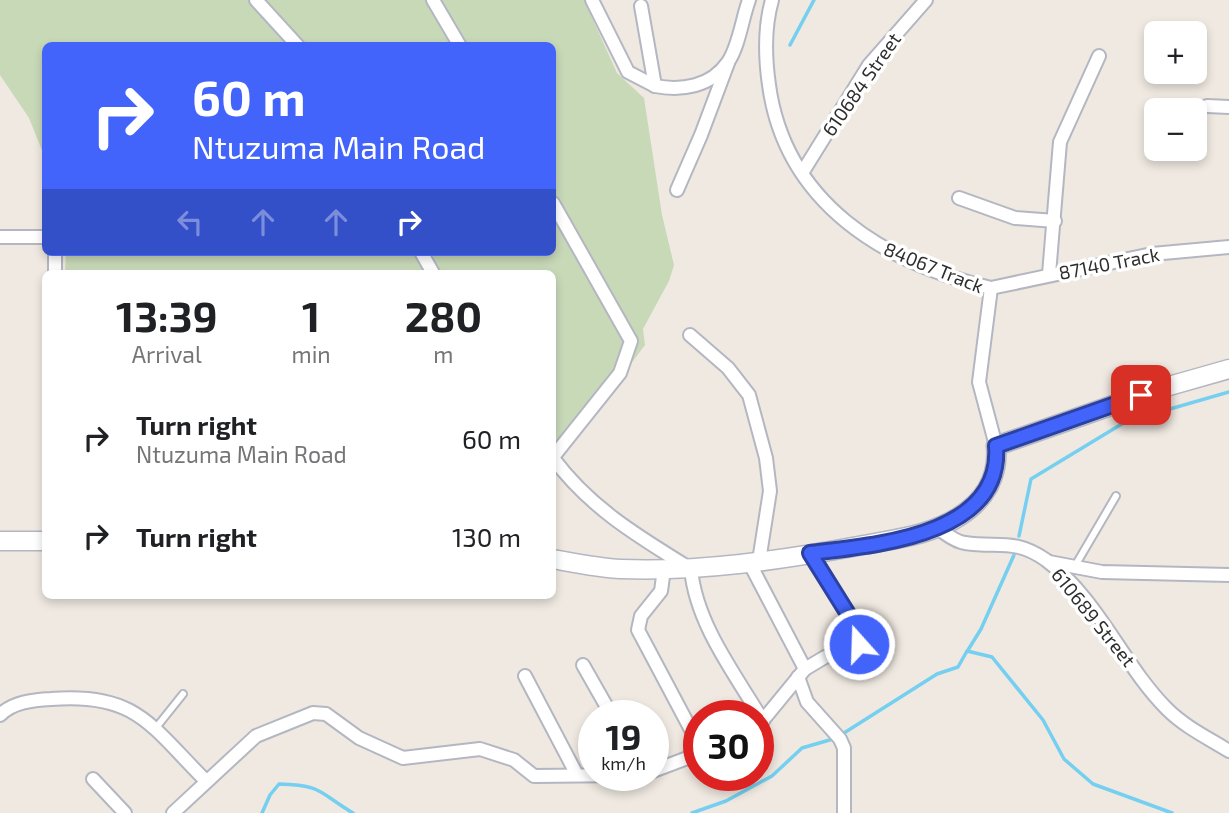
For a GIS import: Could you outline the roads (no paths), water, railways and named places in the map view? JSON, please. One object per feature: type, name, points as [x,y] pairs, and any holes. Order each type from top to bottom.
[{"type":"main road","points":[[556,559],[619,569],[691,569],[918,535],[937,528],[968,510],[987,489],[998,463],[996,446],[1162,388],[1229,369]]},
{"type":"main road","points":[[0,541],[42,541]]},
{"type":"street","points":[[256,0],[294,42]]},
{"type":"street","points":[[433,0],[458,42]]},
{"type":"street","points":[[592,0],[628,72],[638,80],[671,90],[690,88],[728,63]]},
{"type":"street","points":[[677,190],[701,135],[749,0]]},
{"type":"street","name":"84067 Track","points":[[772,0],[765,58],[770,93],[784,140],[802,173],[836,214],[871,242],[927,269],[991,288],[979,383],[982,404],[996,446]]},
{"type":"street","name":"610684 Street","points":[[802,173],[869,65],[926,0]]},
{"type":"street","points":[[641,6],[655,86]]},
{"type":"street","points":[[1049,274],[1060,142],[1099,56]]},
{"type":"street","points":[[1208,106],[1229,107]]},
{"type":"street","points":[[959,198],[1015,218],[1055,221]]},
{"type":"street","points":[[556,208],[631,341],[620,373],[556,453]]},
{"type":"street","points":[[0,237],[42,237]]},
{"type":"street","name":"87140 Track","points":[[991,288],[1152,254],[1229,247]]},
{"type":"street","points":[[690,335],[728,368],[749,395],[765,458],[770,491],[754,561],[802,673],[807,702],[841,739],[844,748],[842,811]]},
{"type":"street","points":[[556,461],[573,485],[596,506],[634,535],[691,569],[695,597],[711,634],[747,700]]},
{"type":"street","name":"610689 Street","points":[[937,528],[962,543],[1003,542],[1021,546],[1048,562],[1072,584],[1110,631],[1166,708],[1184,724],[1229,751]]},
{"type":"street","points":[[774,706],[802,673],[825,657],[856,648],[859,637],[845,608],[810,553]]},
{"type":"street","points":[[1048,562],[1074,568],[1229,575]]},
{"type":"street","points":[[664,569],[661,591],[641,616],[638,630],[683,715]]},
{"type":"street","points":[[583,665],[603,700]]},
{"type":"street","points":[[173,813],[205,780],[257,736],[313,713],[326,714],[359,738],[403,758],[480,749],[514,760],[534,776],[577,775],[525,676]]},
{"type":"street","points":[[1,712],[30,701],[55,698],[111,702],[134,711],[205,780]]},
{"type":"street","points":[[93,779],[125,813]]},
{"type":"lane","points":[[1074,568],[1116,496]]},
{"type":"lane","points":[[155,729],[183,694]]},
{"type":"waterway","points":[[790,45],[814,0]]},
{"type":"waterway","points":[[1019,536],[1031,479],[1125,422],[1229,392]]},
{"type":"waterway","points":[[968,650],[981,629],[1014,555]]},
{"type":"waterway","points":[[844,733],[937,674],[958,667],[967,651],[992,657],[1043,720],[1064,759],[1093,784],[1172,813]]},
{"type":"waterway","points":[[692,813],[726,801],[772,776],[802,748],[833,739]]},
{"type":"waterway","points":[[262,813],[270,795],[279,784],[313,788],[353,813]]}]
